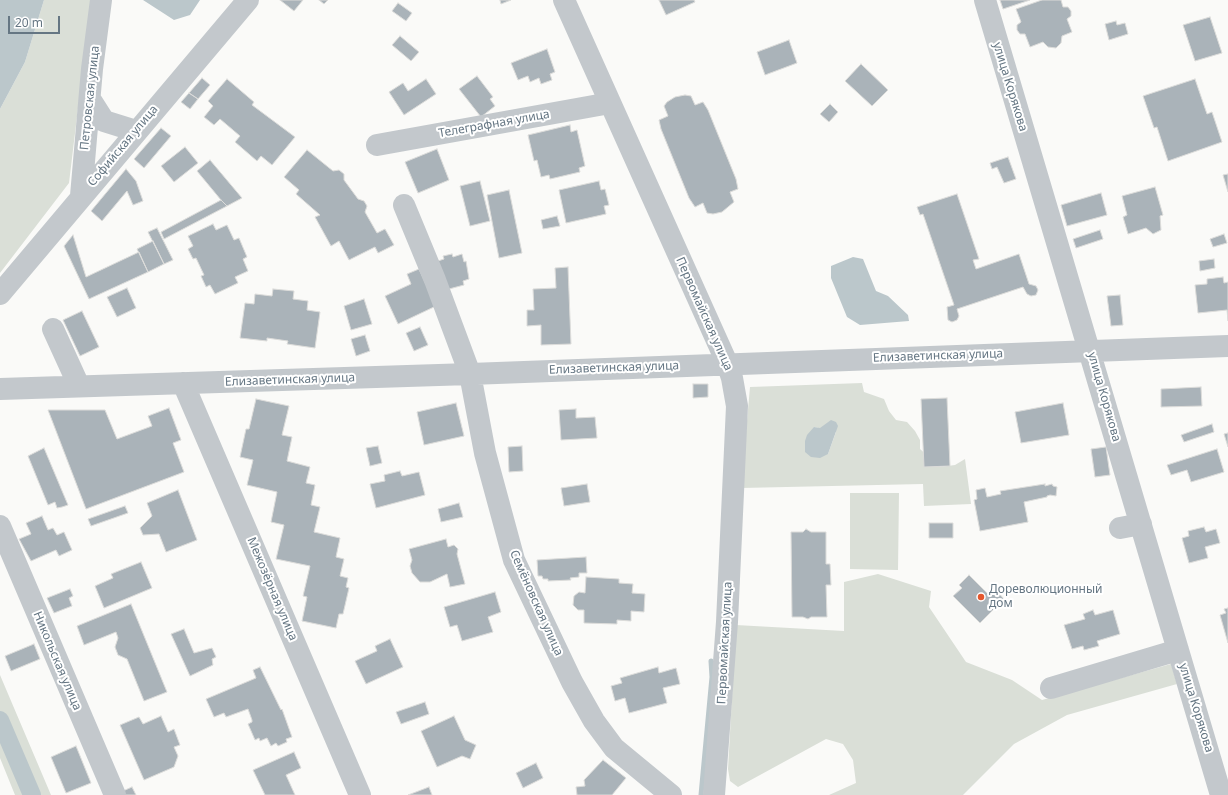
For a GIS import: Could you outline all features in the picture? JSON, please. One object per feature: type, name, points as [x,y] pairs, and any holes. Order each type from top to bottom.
[{"type":"street","name":"Петровская улица","points":[[82,196],[90,100],[101,0]]},
{"type":"street","name":"Софийская улица","points":[[0,294],[248,0]]},
{"type":"street","name":"Первомайская улица","points":[[564,0],[732,378],[737,406],[727,622],[714,795]]},
{"type":"street","name":"улица Корякова","points":[[985,0],[1090,351],[1130,526],[1178,650],[1222,795]]},
{"type":"street","points":[[90,100],[104,121],[136,131]]},
{"type":"street","name":"Телеграфная улица","points":[[377,145],[610,103]]},
{"type":"street","name":"Семёновская улица","points":[[404,205],[435,280],[470,374],[485,453],[514,560],[572,682],[594,721],[614,748],[671,795]]},
{"type":"street","points":[[53,330],[79,386]]},
{"type":"street","name":"Елизаветинская улица","points":[[1,388],[470,374],[1228,346]]},
{"type":"street","name":"Межозёрная улица","points":[[183,383],[360,795]]},
{"type":"street","name":"Никольская улица","points":[[0,526],[115,795]]},
{"type":"street","points":[[1051,688],[1178,650]]},
{"type":"shaded area","points":[[0,0],[44,0],[25,62],[0,109]]},
{"type":"shaded area","points":[[44,0],[91,0],[69,183],[0,273],[0,109],[25,62]]},
{"type":"shaded area","points":[[143,0],[200,0],[190,15],[174,20]]},
{"type":"shaded area","points":[[853,257],[863,259],[876,291],[888,296],[908,315],[909,321],[860,325],[847,317],[831,278],[831,266]]},
{"type":"shaded area","points":[[862,383],[864,392],[884,399],[889,411],[896,420],[907,422],[915,431],[920,440],[920,449],[940,467],[955,465],[965,459],[971,504],[924,506],[923,484],[741,488],[750,387]],"holes":[[[814,427],[836,432],[828,454]]]},
{"type":"shaded area","points":[[831,420],[836,422],[838,426],[828,454],[820,458],[811,457],[805,452],[805,441],[807,435],[814,427],[820,428]]},
{"type":"shaded area","points":[[850,493],[899,493],[898,570],[850,569]]},
{"type":"shaded area","points":[[878,574],[931,591],[929,607],[966,662],[1012,680],[1042,700],[1171,664],[1177,684],[1067,715],[1014,744],[963,795],[829,795],[856,783],[853,760],[843,744],[826,739],[738,787],[730,781],[728,769],[736,625],[844,631],[844,582]]},
{"type":"shaded area","points":[[0,675],[51,795],[15,795],[0,758]]},
{"type":"building","points":[[280,0],[303,0],[294,11]]},
{"type":"building","points":[[319,0],[328,0],[324,4]]},
{"type":"building","points":[[500,0],[511,0],[501,4]]},
{"type":"building","points":[[659,0],[694,0],[695,2],[666,15]]},
{"type":"building","points":[[1000,0],[1030,0],[1003,9]]},
{"type":"building","points":[[1042,0],[1061,0],[1063,7],[1068,7],[1071,11],[1071,16],[1067,19],[1072,32],[1062,36],[1061,43],[1056,48],[1048,47],[1043,42],[1030,47],[1025,34],[1020,34],[1017,30],[1017,25],[1021,22],[1016,9]]},
{"type":"building","points":[[398,3],[412,13],[406,21],[392,11]]},
{"type":"building","points":[[1210,17],[1222,53],[1195,61],[1183,25]]},
{"type":"building","points":[[1116,21],[1117,25],[1125,23],[1128,34],[1109,40],[1105,24]]},
{"type":"building","points":[[400,36],[419,52],[411,61],[392,45]]},
{"type":"building","points":[[789,40],[797,63],[765,75],[757,52]]},
{"type":"building","points":[[547,49],[555,72],[550,74],[552,80],[541,84],[539,78],[530,82],[528,76],[518,80],[511,63]]},
{"type":"building","points":[[861,64],[888,90],[872,106],[845,81]]},
{"type":"building","points":[[477,76],[493,97],[490,99],[495,106],[481,117],[459,89]]},
{"type":"building","points":[[202,78],[210,85],[198,99],[189,93]]},
{"type":"building","points":[[227,79],[254,102],[252,105],[295,137],[272,165],[261,156],[257,161],[235,142],[240,136],[220,119],[214,125],[204,117],[213,106],[208,101]]},
{"type":"building","points":[[426,79],[436,94],[404,115],[389,92],[403,83],[408,91]]},
{"type":"building","points":[[1195,79],[1207,114],[1212,112],[1222,142],[1168,161],[1157,127],[1154,128],[1143,96]]},
{"type":"building","points":[[189,93],[198,99],[190,109],[181,102]]},
{"type":"building","points":[[685,95],[691,96],[695,105],[703,102],[708,110],[736,179],[738,189],[730,192],[734,202],[722,212],[713,214],[707,213],[703,203],[695,207],[689,198],[661,129],[659,120],[668,116],[664,106],[675,97]]},
{"type":"building","points":[[830,104],[838,112],[829,122],[820,114]]},
{"type":"building","points":[[570,125],[571,132],[577,130],[585,166],[579,168],[580,172],[550,179],[549,175],[541,177],[537,160],[534,161],[528,135]]},
{"type":"building","points":[[161,128],[171,136],[144,168],[134,159]]},
{"type":"building","points":[[185,147],[198,163],[174,182],[161,166]]},
{"type":"building","points":[[437,149],[449,180],[418,193],[405,162]]},
{"type":"building","points":[[307,150],[333,171],[339,170],[344,174],[344,180],[358,199],[364,201],[367,206],[365,212],[377,233],[385,229],[394,245],[378,253],[375,247],[349,260],[339,241],[331,246],[315,217],[320,215],[296,194],[299,190],[284,177]]},
{"type":"building","points":[[1008,157],[1016,179],[1004,183],[997,167],[992,169],[990,163]]},
{"type":"building","points":[[210,160],[242,198],[227,206],[221,200],[197,171]]},
{"type":"building","points":[[126,169],[136,181],[143,201],[133,205],[127,191],[102,221],[91,211]]},
{"type":"building","points":[[1228,174],[1228,192],[1223,175]]},
{"type":"building","points":[[480,181],[490,221],[470,226],[460,186]]},
{"type":"building","points":[[599,181],[601,190],[605,189],[609,205],[604,206],[606,214],[566,223],[559,190]]},
{"type":"building","points":[[1155,187],[1163,215],[1160,216],[1161,230],[1153,234],[1146,228],[1128,234],[1123,217],[1127,215],[1122,196]]},
{"type":"building","points":[[509,190],[522,253],[499,258],[487,195]]},
{"type":"building","points":[[1101,193],[1107,215],[1067,226],[1061,205]]},
{"type":"building","points":[[957,194],[979,259],[973,260],[976,269],[1019,254],[1029,284],[1036,286],[1038,290],[1036,295],[1031,296],[1027,294],[1023,287],[957,309],[959,316],[957,320],[952,322],[948,320],[947,307],[954,305],[923,214],[920,215],[917,207]]},
{"type":"building","points":[[221,200],[227,206],[164,239],[161,232]]},
{"type":"building","points":[[557,216],[560,226],[543,229],[541,220]]},
{"type":"building","points":[[213,224],[216,230],[227,225],[234,240],[239,238],[247,257],[243,259],[248,271],[235,277],[238,283],[215,294],[210,285],[206,287],[201,276],[204,275],[196,258],[193,259],[188,249],[193,246],[188,236]]},
{"type":"building","points":[[157,228],[173,260],[164,264],[148,232]]},
{"type":"building","points":[[1100,230],[1103,239],[1076,248],[1073,239]]},
{"type":"building","points":[[1224,234],[1227,243],[1213,247],[1210,239]]},
{"type":"building","points":[[73,235],[86,277],[139,252],[148,272],[89,299],[64,246]]},
{"type":"building","points":[[153,241],[164,264],[148,272],[137,249]]},
{"type":"building","points":[[452,254],[453,257],[462,254],[464,262],[466,261],[469,279],[463,281],[464,285],[449,289],[435,262],[444,259],[443,256]]},
{"type":"building","points":[[1214,259],[1215,268],[1200,271],[1199,261]]},
{"type":"building","points":[[568,267],[571,344],[541,345],[541,325],[527,326],[527,310],[534,310],[533,289],[556,288],[555,268]]},
{"type":"building","points":[[419,269],[436,306],[398,324],[385,296],[411,284],[407,274]]},
{"type":"building","points":[[1223,277],[1224,283],[1228,282],[1228,321],[1227,310],[1198,313],[1195,285],[1207,284],[1207,279]]},
{"type":"building","points":[[127,288],[136,308],[117,317],[107,297]]},
{"type":"building","points":[[273,289],[294,291],[293,299],[308,301],[307,310],[320,312],[315,348],[287,344],[288,341],[267,338],[267,341],[240,338],[245,303],[254,304],[255,294],[272,296]]},
{"type":"building","points":[[1120,295],[1123,325],[1111,326],[1107,296]]},
{"type":"building","points":[[364,299],[372,324],[351,330],[344,306]]},
{"type":"building","points":[[82,311],[99,347],[80,356],[63,320]]},
{"type":"building","points":[[420,327],[428,345],[414,351],[406,333]]},
{"type":"building","points":[[365,335],[370,351],[356,356],[351,339]]},
{"type":"building","points":[[693,384],[708,384],[708,397],[693,398]]},
{"type":"building","points":[[1201,387],[1202,406],[1161,407],[1161,389]]},
{"type":"building","points":[[947,398],[950,466],[924,467],[921,399]]},
{"type":"building","points":[[256,399],[289,406],[282,435],[292,437],[287,461],[310,467],[306,483],[315,485],[311,505],[320,507],[314,532],[340,538],[336,557],[344,559],[340,576],[348,578],[346,587],[349,588],[343,614],[339,614],[336,628],[302,621],[307,597],[303,596],[310,566],[276,559],[284,525],[271,522],[277,492],[247,485],[253,460],[240,457],[246,429],[249,429]]},
{"type":"building","points":[[456,403],[464,436],[424,445],[417,412]]},
{"type":"building","points":[[1063,403],[1069,435],[1021,443],[1015,412]]},
{"type":"building","points":[[169,408],[181,440],[173,443],[184,472],[86,509],[48,410],[105,410],[117,439],[152,426],[148,416]]},
{"type":"building","points":[[576,409],[576,418],[595,417],[597,438],[561,440],[559,410]]},
{"type":"building","points":[[1212,424],[1214,432],[1184,442],[1181,435]]},
{"type":"building","points":[[1228,433],[1228,447],[1224,434]]},
{"type":"building","points":[[378,446],[382,463],[370,466],[366,448]]},
{"type":"building","points":[[522,446],[523,471],[509,472],[508,447]]},
{"type":"building","points":[[1106,447],[1110,475],[1095,477],[1091,449]]},
{"type":"building","points":[[44,448],[68,505],[57,508],[55,502],[48,505],[28,456]]},
{"type":"building","points":[[1217,449],[1224,472],[1191,482],[1187,470],[1171,475],[1167,465]]},
{"type":"building","points":[[400,471],[402,476],[419,472],[425,495],[376,508],[370,484],[385,481],[384,475]]},
{"type":"building","points":[[587,484],[590,502],[564,506],[561,488]]},
{"type":"building","points":[[1045,484],[1045,486],[1052,484],[1053,486],[1057,487],[1056,496],[1050,495],[1024,502],[1028,522],[980,531],[974,500],[977,499],[976,490],[985,488],[987,497],[1001,494],[1000,491]]},
{"type":"building","points":[[178,490],[197,540],[166,552],[159,534],[143,535],[140,528],[152,516],[147,503]]},
{"type":"building","points":[[459,503],[463,517],[441,522],[438,509]]},
{"type":"building","points":[[125,506],[128,513],[91,526],[88,519]]},
{"type":"building","points":[[42,516],[48,530],[53,528],[57,535],[64,532],[72,550],[59,556],[56,550],[31,561],[19,539],[31,534],[26,523]]},
{"type":"building","points":[[929,523],[953,523],[953,538],[929,538]]},
{"type":"building","points":[[1204,527],[1206,532],[1216,529],[1220,543],[1205,547],[1208,558],[1189,563],[1182,538],[1189,536],[1188,531]]},
{"type":"building","points":[[806,529],[811,532],[826,532],[826,564],[830,564],[831,585],[826,585],[827,617],[811,617],[808,619],[803,617],[792,617],[791,532],[803,532]]},
{"type":"building","points":[[446,539],[448,547],[454,545],[458,549],[457,554],[465,584],[450,587],[447,574],[430,582],[420,582],[412,573],[410,566],[412,560],[409,549]]},
{"type":"building","points":[[586,557],[587,573],[579,573],[579,577],[570,578],[571,580],[548,581],[548,579],[543,579],[542,576],[538,576],[537,560]]},
{"type":"building","points":[[141,562],[152,588],[104,608],[95,586],[113,578],[111,574]]},
{"type":"building","points":[[969,575],[987,593],[993,587],[1004,599],[980,623],[953,596],[962,588],[959,585]]},
{"type":"building","points":[[586,577],[619,579],[619,583],[633,584],[632,593],[645,594],[644,612],[631,611],[631,621],[617,620],[617,624],[584,623],[584,610],[578,610],[573,605],[574,596],[579,592],[585,593]]},
{"type":"building","points":[[70,589],[73,596],[69,598],[72,606],[54,613],[47,598]]},
{"type":"building","points":[[495,592],[501,612],[488,617],[493,632],[462,641],[457,625],[450,627],[444,607]]},
{"type":"building","points":[[131,604],[167,692],[144,701],[127,659],[118,655],[115,647],[118,638],[116,632],[84,645],[77,626]]},
{"type":"building","points":[[1228,608],[1228,643],[1220,615],[1226,613],[1224,609]]},
{"type":"building","points":[[1093,610],[1095,615],[1113,610],[1120,634],[1097,641],[1099,646],[1084,650],[1083,646],[1072,649],[1064,625],[1085,619],[1083,614]]},
{"type":"building","points":[[184,629],[194,653],[212,648],[216,657],[212,659],[213,665],[190,676],[171,634]]},
{"type":"building","points":[[390,639],[403,667],[366,684],[355,661],[377,651],[375,646]]},
{"type":"building","points":[[34,644],[40,659],[11,671],[5,656]]},
{"type":"building","points":[[260,667],[281,710],[282,709],[292,737],[286,739],[287,742],[278,746],[276,743],[271,746],[267,738],[260,741],[259,738],[255,740],[248,724],[252,722],[252,720],[248,709],[226,717],[224,713],[214,717],[206,699],[256,678],[253,670]]},
{"type":"building","points":[[658,667],[659,673],[676,668],[680,684],[663,688],[667,703],[629,713],[625,698],[615,701],[611,686],[622,683],[620,678]]},
{"type":"building","points":[[425,702],[429,714],[401,724],[396,712]]},
{"type":"building","points":[[161,716],[168,732],[174,729],[180,745],[174,747],[178,756],[174,767],[144,780],[120,725],[139,717],[143,724]]},
{"type":"building","points":[[454,716],[465,740],[476,745],[470,759],[462,756],[437,767],[421,731]]},
{"type":"building","points":[[76,746],[91,783],[66,793],[51,757]]},
{"type":"building","points":[[294,752],[301,768],[286,775],[295,795],[265,795],[253,770]]},
{"type":"building","points":[[603,760],[626,778],[612,795],[577,795],[576,787],[585,786],[584,780]]},
{"type":"building","points":[[536,763],[543,778],[523,788],[516,773]]},
{"type":"building","points":[[132,787],[136,795],[125,795],[123,791]]},
{"type":"building","points":[[429,787],[432,795],[408,795]]},
{"type":"waterway","points":[[701,795],[712,677],[711,661]]},
{"type":"waterway","points":[[0,720],[32,795]]},
{"type":"place","name":"Дореволюционный дом","points":[[981,597]]}]
